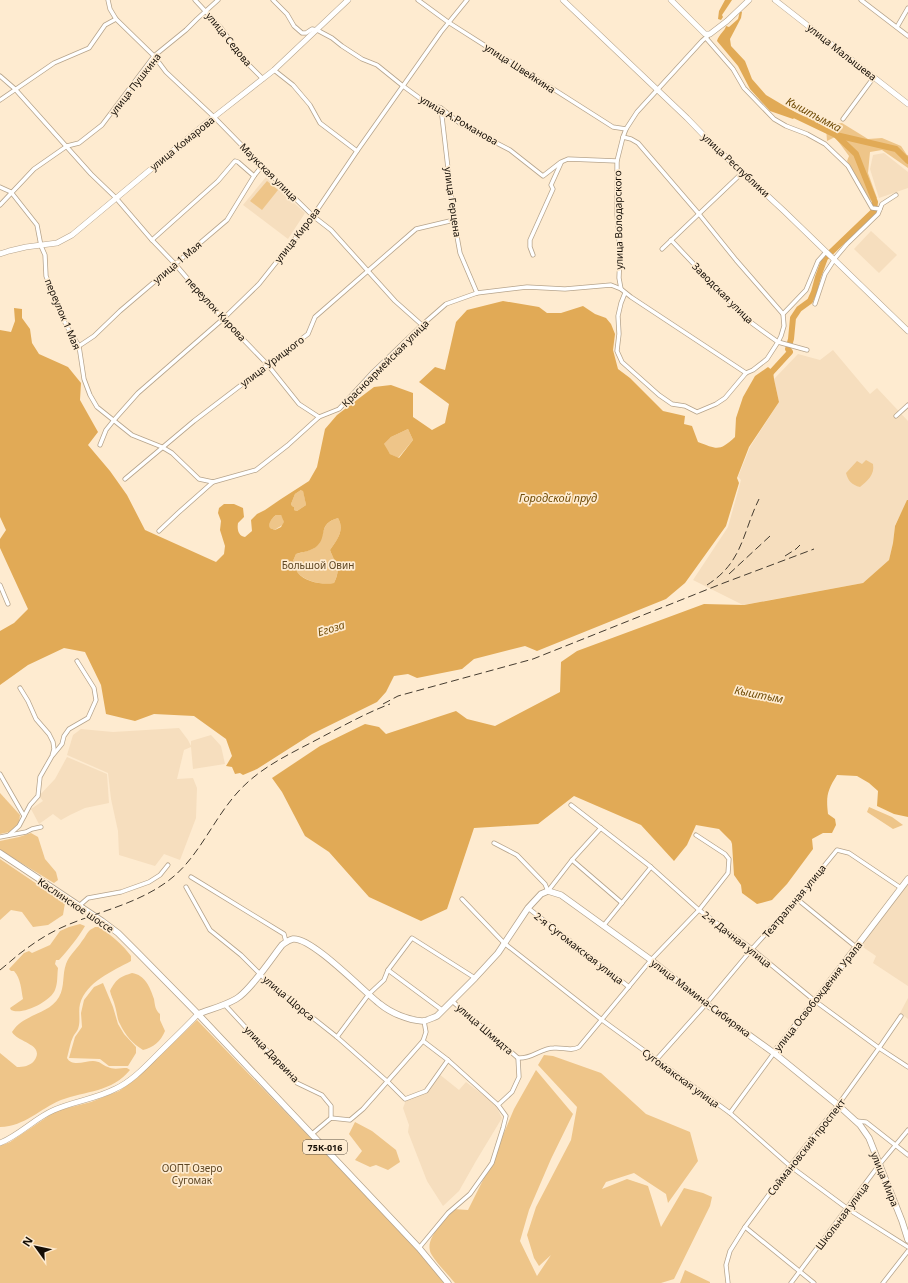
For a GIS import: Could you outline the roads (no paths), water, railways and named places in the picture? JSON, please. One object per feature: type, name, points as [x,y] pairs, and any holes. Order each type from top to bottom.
[{"type":"main road","name":"Каслинское шоссе","points":[[0,853],[80,905],[118,933],[198,1014]]},
{"type":"main road","name":"улица Освобождения Урала","points":[[774,1052],[908,879]]},
{"type":"main road","points":[[198,1014],[225,1005],[238,998],[260,974],[282,945],[293,939],[303,942],[340,968],[380,1004],[392,1012],[424,1021],[437,1016],[475,978],[498,953],[528,908],[541,894],[548,891]]},
{"type":"main road","name":"улица Мамина-Сибиряка","points":[[548,891],[561,895],[604,925],[706,1004],[774,1052],[856,1121]]},
{"type":"main road","name":"75К-016","points":[[198,1014],[419,1248],[448,1283]]},
{"type":"main road","name":"улица Мира","points":[[856,1121],[869,1138],[902,1220],[908,1240]]},
{"type":"street","points":[[0,100],[54,63],[89,48],[105,25],[116,19],[110,9],[108,0]]},
{"type":"street","name":"улица Седова","points":[[195,0],[221,28],[245,61],[263,78]]},
{"type":"street","name":"улица Пушкина","points":[[0,204],[34,169],[67,146],[79,143],[102,125],[154,56],[186,30],[218,0]]},
{"type":"street","points":[[273,0],[287,14],[294,26],[302,33],[306,33],[312,29],[317,30]]},
{"type":"street","name":"улица Комарова","points":[[0,254],[18,249],[64,241],[214,117],[274,70],[348,0]]},
{"type":"street","name":"улица Швейкина","points":[[418,0],[448,22],[613,127],[626,129]]},
{"type":"street","name":"улица Кирова","points":[[100,445],[106,430],[138,393],[223,319],[259,284],[313,216],[356,151],[448,22],[467,0]]},
{"type":"street","name":"улица Республики","points":[[564,0],[908,331]]},
{"type":"street","points":[[671,0],[708,36],[733,69],[744,88],[774,119],[825,144],[848,166],[872,208],[880,209]]},
{"type":"street","points":[[708,36],[727,22],[749,0]]},
{"type":"street","name":"улица Малышева","points":[[775,0],[908,104]]},
{"type":"street","points":[[861,0],[908,36]]},
{"type":"street","points":[[897,27],[908,8]]},
{"type":"street","name":"Маукская улица","points":[[116,19],[154,56],[166,72],[214,117],[313,216],[331,230],[396,301],[422,325]]},
{"type":"street","name":"улица А.Романова","points":[[317,30],[332,38],[362,59],[377,65],[425,102],[441,108],[462,124],[510,150],[543,176],[561,162]]},
{"type":"street","name":"улица Володарского","points":[[621,290],[619,278],[620,253],[617,214],[617,161],[623,137],[626,129],[637,112],[708,36]]},
{"type":"street","points":[[274,70],[298,90],[310,105],[320,123],[356,151]]},
{"type":"street","points":[[0,76],[15,89],[67,146]]},
{"type":"street","points":[[843,119],[874,77]]},
{"type":"street","name":"улица Герцена","points":[[441,108],[454,220],[460,253],[477,293]]},
{"type":"street","points":[[623,137],[638,143],[783,314],[784,326],[780,343],[767,358],[753,370],[746,372],[725,398],[716,404],[697,412],[685,406],[672,404],[659,395],[622,362],[617,351],[619,334],[618,316],[625,293]]},
{"type":"street","name":"переулок Кирова","points":[[67,146],[101,184],[116,198],[211,306],[267,364],[299,404],[319,417]]},
{"type":"street","points":[[533,255],[530,247],[530,240],[553,189],[551,185],[561,162],[568,159],[617,161]]},
{"type":"street","points":[[152,240],[218,181],[234,161],[238,162],[254,176]]},
{"type":"street","name":"улица 1 Мая","points":[[79,346],[94,336],[120,311],[227,220],[254,176],[262,166]]},
{"type":"street","points":[[662,249],[743,172]]},
{"type":"street","points":[[0,187],[11,192]]},
{"type":"street","name":"переулок 1 Мая","points":[[11,192],[37,225],[41,246],[45,255],[46,276],[66,325],[79,346],[84,379],[90,395],[97,407],[132,435],[162,447],[172,453],[199,479],[214,482]]},
{"type":"street","points":[[783,314],[806,290],[818,261],[847,244],[878,214],[882,204],[896,195]]},
{"type":"street","name":"улица Урицкого","points":[[125,479],[162,447],[267,364],[308,334],[315,317],[416,228],[454,220]]},
{"type":"street","name":"Заводская улица","points":[[671,240],[749,321],[780,343],[807,350]]},
{"type":"street","points":[[815,304],[830,255]]},
{"type":"street","points":[[611,285],[619,278]]},
{"type":"street","points":[[611,285],[621,290],[746,372]]},
{"type":"street","name":"Красноармейская улица","points":[[159,532],[178,513],[214,482],[256,470],[288,446],[319,417],[339,409],[374,372],[422,325],[446,304],[477,293],[527,287],[564,289],[611,285]]},
{"type":"street","points":[[896,416],[908,405]]},
{"type":"street","points":[[0,585],[8,604]]},
{"type":"street","points":[[9,835],[19,826],[30,805],[38,796],[40,777],[52,756],[62,744],[64,736],[69,729],[88,718],[93,709],[96,700],[94,688],[77,661]]},
{"type":"street","points":[[20,688],[36,719],[49,734],[53,742],[54,750],[52,756]]},
{"type":"street","points":[[0,774],[24,816]]},
{"type":"street","name":"2-я Дачная улица","points":[[571,805],[651,867],[699,910],[752,949],[815,1001],[879,1048],[908,1067]]},
{"type":"street","points":[[0,837],[41,827]]},
{"type":"street","points":[[494,843],[517,856],[545,884],[548,891],[572,860],[601,828]]},
{"type":"street","points":[[498,1105],[512,1092],[519,1077],[518,1058],[526,1058],[543,1050],[554,1048],[574,1050],[579,1047],[650,960],[699,910],[728,873],[729,859],[725,854],[696,835]]},
{"type":"street","name":"Театральная улица","points":[[656,1060],[797,899],[837,850],[849,853],[901,888]]},
{"type":"street","points":[[572,860],[622,903]]},
{"type":"street","points":[[80,905],[88,898],[121,892],[149,882],[160,875],[168,865]]},
{"type":"street","points":[[604,925],[651,867]]},
{"type":"street","points":[[191,877],[284,934],[286,942]]},
{"type":"street","name":"улица Щорса","points":[[186,887],[210,930],[241,955],[284,996],[337,1037],[405,1099],[426,1091],[448,1060]]},
{"type":"street","name":"Сугомакская улица","points":[[462,898],[504,943],[602,1020],[730,1114],[790,1166],[848,1209],[908,1247]]},
{"type":"street","points":[[797,899],[856,947]]},
{"type":"street","name":"2-я Сугомакская улица","points":[[528,908],[629,987]]},
{"type":"street","points":[[337,1037],[369,994],[384,980],[388,970],[412,938],[475,978]]},
{"type":"street","name":"улица Шмидта","points":[[388,970],[442,1010]]},
{"type":"street","name":"улица Шмидта","points":[[452,1001],[518,1058]]},
{"type":"street","name":"улица Дарвина","points":[[225,1005],[297,1083],[322,1095],[331,1106],[331,1118]]},
{"type":"street","points":[[0,1143],[54,1110],[116,1089],[147,1064],[198,1014]]},
{"type":"street","name":"Соймановский проспект","points":[[728,1283],[726,1265],[730,1250],[744,1227],[838,1105],[901,1016]]},
{"type":"street","points":[[312,1134],[331,1118],[350,1120],[363,1109],[423,1041],[426,1032],[424,1021]]},
{"type":"street","points":[[419,1248],[448,1213],[470,1194],[492,1163],[506,1116],[498,1105],[448,1060],[423,1041]]},
{"type":"street","name":"улица Освобождения Урала","points":[[730,1114],[774,1052]]},
{"type":"street","name":"улица Мамина-Сибиряка","points":[[856,1121],[866,1122],[908,1155]]},
{"type":"street","name":"Школьная улица","points":[[791,1283],[908,1130]]},
{"type":"street","points":[[744,1227],[814,1283]]},
{"type":"street","points":[[883,1283],[908,1251]]},
{"type":"water","points":[[725,0],[732,0],[722,15],[723,17],[721,20],[718,19],[719,11]]},
{"type":"water","points":[[740,11],[742,12],[741,18],[730,39],[731,46],[745,61],[752,79],[766,95],[798,114],[793,119],[770,111],[750,89],[738,66],[717,41],[726,26],[729,27],[738,19]]},
{"type":"water","name":"Городской пруд","points":[[503,301],[539,307],[547,313],[561,313],[583,306],[595,314],[606,318],[611,324],[615,334],[613,350],[618,369],[630,378],[663,411],[685,416],[684,424],[692,426],[698,442],[718,448],[725,445],[735,437],[736,418],[743,397],[755,376],[768,367],[773,371],[779,402],[749,447],[737,478],[739,483],[726,526],[685,583],[666,599],[537,651],[525,646],[474,659],[462,669],[417,678],[408,674],[394,676],[386,692],[377,702],[312,734],[257,769],[243,775],[240,773],[235,774],[232,767],[226,766],[232,756],[226,739],[194,716],[154,714],[135,721],[106,714],[101,685],[85,652],[64,648],[28,665],[0,685],[0,631],[14,623],[28,609],[0,548],[0,539],[6,530],[0,517],[0,330],[11,332],[15,321],[14,308],[22,309],[22,318],[30,329],[32,343],[39,354],[68,367],[81,383],[80,400],[98,432],[88,445],[110,471],[127,495],[145,530],[216,562],[224,554],[225,546],[220,530],[221,521],[218,513],[219,508],[224,504],[234,504],[243,508],[244,517],[238,523],[238,532],[245,537],[252,531],[251,520],[257,514],[309,481],[317,467],[325,429],[337,415],[374,387],[391,385],[413,393],[413,417],[432,430],[445,423],[449,404],[419,382],[435,367],[445,370],[456,322],[467,310]],"holes":[[[408,429],[413,440],[399,458],[390,454],[384,444],[391,437]],[[301,490],[303,491],[306,505],[297,511],[294,510],[294,507],[291,504],[295,494]],[[276,515],[281,515],[284,522],[281,527],[275,530],[270,528],[271,521]],[[338,518],[341,527],[339,535],[330,550],[338,569],[334,583],[320,583],[305,579],[295,568],[293,561],[296,554],[315,548],[322,538],[325,527]]]},
{"type":"water","name":"Кыштым","points":[[907,500],[908,817],[894,814],[877,806],[878,791],[869,783],[857,776],[837,775],[831,785],[827,798],[828,814],[835,819],[836,825],[832,833],[823,833],[812,839],[813,849],[787,884],[772,900],[757,904],[742,893],[741,885],[734,875],[731,841],[719,829],[696,825],[687,845],[674,861],[641,825],[574,796],[538,824],[474,828],[447,909],[421,921],[369,897],[329,852],[305,836],[282,792],[272,778],[320,746],[365,724],[379,727],[386,734],[456,711],[467,719],[495,726],[560,692],[561,662],[577,651],[704,604],[744,605],[863,583],[889,560],[895,526]]},
{"type":"waterway","name":"Кыштымка","points":[[768,376],[790,352],[788,349],[791,339],[793,318],[799,309],[810,301],[825,258],[874,211],[875,202],[856,154],[836,135],[790,113]]},
{"type":"waterway","points":[[836,135],[896,149],[908,161]]},
{"type":"railway","points":[[707,585],[719,576],[735,557],[759,499]]},
{"type":"railway","points":[[729,574],[770,536]]},
{"type":"railway","points":[[785,556],[800,545]]},
{"type":"railway","points":[[383,704],[398,696],[533,659],[721,584],[814,549]]},
{"type":"railway","points":[[0,970],[19,954],[45,936],[65,926],[144,896],[168,881],[188,862],[237,793],[265,768],[363,716],[390,704]]},
{"type":"park label","name":"Большой Овин","points":[[318,565]]},
{"type":"park label","name":"ООПТ Озеро Сугомак","points":[[192,1174]]},
{"type":"water label","name":"Егоза","points":[[331,628]]}]
